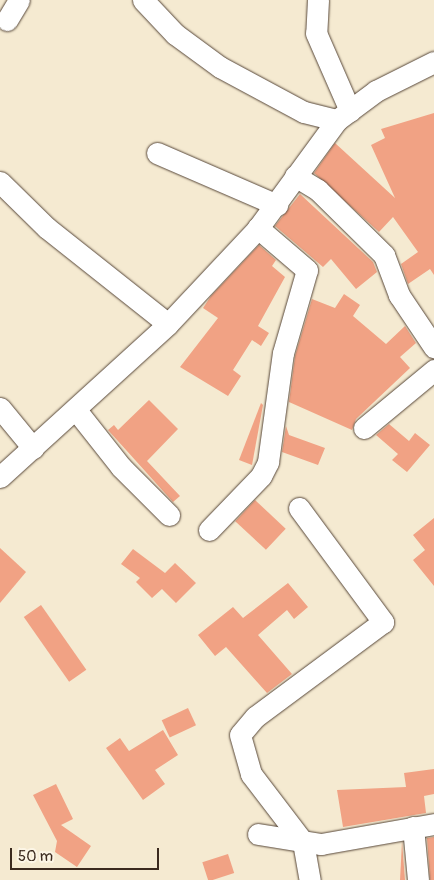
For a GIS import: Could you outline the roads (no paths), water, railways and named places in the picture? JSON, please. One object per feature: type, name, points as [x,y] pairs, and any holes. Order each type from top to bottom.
[{"type":"street","points":[[7,20],[19,0]]},
{"type":"street","points":[[143,0],[175,34],[220,67],[304,112],[343,115]]},
{"type":"street","points":[[318,0],[316,32],[343,115]]},
{"type":"street","points":[[0,478],[168,324],[258,228],[277,205],[295,176],[343,115],[376,91],[434,62]]},
{"type":"street","points":[[157,153],[277,205]]},
{"type":"street","points":[[295,176],[318,190],[384,255],[399,296],[434,347]]},
{"type":"street","points":[[0,182],[47,228],[168,324]]},
{"type":"street","points":[[210,530],[261,476],[268,462],[283,354],[307,270],[258,228]]},
{"type":"street","points":[[364,428],[434,370]]},
{"type":"street","points":[[0,408],[32,448]]},
{"type":"street","points":[[76,410],[121,467],[169,515]]},
{"type":"street","points":[[299,508],[384,622],[255,717],[240,735],[251,774],[303,842],[310,880]]},
{"type":"street","points":[[258,834],[321,844],[434,824]]},
{"type":"street","points":[[413,827],[418,880]]}]
